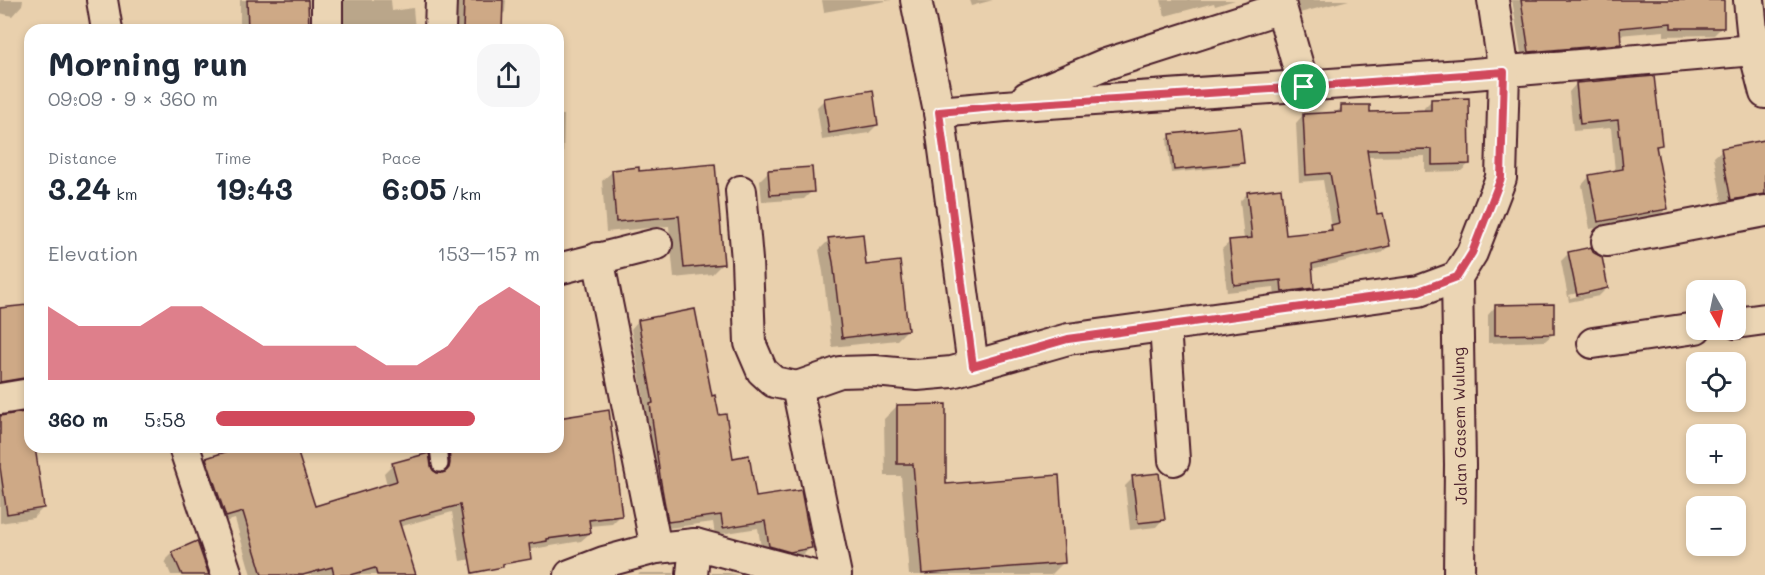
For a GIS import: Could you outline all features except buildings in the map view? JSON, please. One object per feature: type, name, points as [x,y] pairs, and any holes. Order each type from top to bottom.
[{"type":"street","points":[[102,0],[106,24]]},
{"type":"street","points":[[327,0],[327,24]]},
{"type":"street","points":[[440,24],[441,0]]},
{"type":"street","points":[[916,0],[939,112],[973,366]]},
{"type":"street","points":[[741,191],[747,260],[750,343],[762,371],[774,382],[797,387],[840,372],[875,371],[917,375],[952,372],[1068,339],[1419,291],[1457,277],[1472,253],[1501,178],[1504,72],[1493,0]]},
{"type":"street","points":[[1749,0],[1754,50],[1765,93]]},
{"type":"street","points":[[1005,106],[1103,65],[1280,4],[1304,87]]},
{"type":"street","points":[[939,112],[1504,72],[1754,50]]},
{"type":"street","points":[[1607,241],[1765,211]]},
{"type":"street","points":[[564,267],[657,244]]},
{"type":"street","points":[[598,258],[656,548]]},
{"type":"street","name":"Jalan Gasem Wulung","points":[[1457,277],[1459,575]]},
{"type":"street","points":[[1746,322],[1765,319]]},
{"type":"street","points":[[1165,326],[1174,460]]},
{"type":"street","points":[[1593,343],[1686,329]]},
{"type":"street","points":[[797,387],[836,575]]},
{"type":"street","points":[[0,399],[24,395]]},
{"type":"street","points":[[186,453],[227,575]]},
{"type":"street","points":[[692,575],[695,544]]},
{"type":"street","points":[[570,575],[604,562],[656,548],[695,544],[810,575]]},
{"type":"lane","points":[[439,453],[441,464]]},
{"type":"route","points":[[1504,72],[1501,178],[1472,253],[1457,277],[1419,291],[1068,339],[973,366],[939,112],[1304,87],[1504,72]]}]
